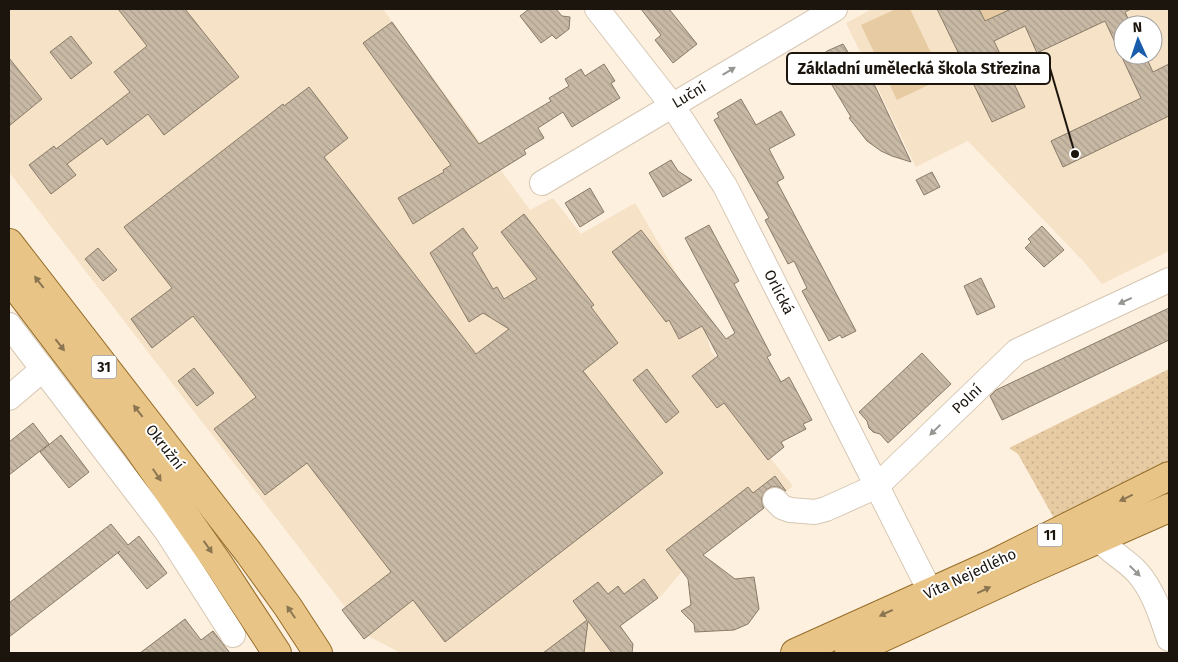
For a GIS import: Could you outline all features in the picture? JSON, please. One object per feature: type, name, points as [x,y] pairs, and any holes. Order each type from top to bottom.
[{"type":"main road","name":"Okružní","points":[[9,243],[248,553],[288,607],[318,653]]},
{"type":"main road","name":"Okružní","points":[[9,278],[138,448],[218,563],[277,653]]},
{"type":"main road","name":"Víta Nejedlého","points":[[795,653],[931,593],[1169,476]]},
{"type":"main road","name":"Víta Nejedlého","points":[[850,653],[1034,567],[1169,508]]},
{"type":"street","name":"Orlická","points":[[597,9],[672,105],[726,186],[931,593]]},
{"type":"street","name":"Luční","points":[[542,183],[835,9]]},
{"type":"street","name":"Polní","points":[[775,500],[782,507],[790,510],[815,512],[877,486],[1017,351],[1169,280]]},
{"type":"street","points":[[9,325],[167,532],[233,635]]},
{"type":"street","points":[[9,398],[43,369]]},
{"type":"street","points":[[1098,539],[1140,576],[1150,590],[1166,630]]},
{"type":"shaded area","points":[[9,9],[383,9],[530,210],[553,198],[581,234],[635,203],[701,315],[711,351],[784,447],[770,458],[793,486],[682,571],[662,595],[620,626],[633,644],[632,653],[401,653],[368,636],[364,639],[342,610],[345,607],[9,172]]},
{"type":"shaded area","points":[[872,9],[1169,9],[1169,251],[1102,284],[1084,262],[968,141],[916,167],[846,23]]},
{"type":"shaded area","points":[[896,9],[910,9],[943,78],[897,100],[861,25]]},
{"type":"shaded area","points":[[979,9],[1011,9],[985,21]]},
{"type":"shaded area","points":[[1169,369],[1169,462],[1055,520],[1018,454],[1009,448]]},
{"type":"building","points":[[118,9],[185,9],[239,77],[164,135],[148,114],[107,145],[102,138],[67,164],[76,175],[51,194],[29,165],[54,146],[56,149],[130,92],[114,72],[147,46]]},
{"type":"building","points":[[529,9],[556,9],[562,16],[570,17],[569,29],[556,39],[552,35],[541,43],[520,16]]},
{"type":"building","points":[[641,9],[669,9],[697,44],[673,63],[655,40],[661,35]]},
{"type":"building","points":[[937,9],[979,9],[985,21],[1011,9],[1131,9],[1125,12],[1126,15],[1113,15],[1113,38],[1105,21],[1037,53],[1025,26],[994,41],[1025,107],[992,122]]},
{"type":"building","points":[[392,22],[479,144],[551,101],[549,98],[569,86],[565,79],[581,69],[585,76],[604,64],[615,81],[611,83],[620,98],[572,127],[563,112],[538,128],[544,138],[524,150],[526,154],[413,224],[398,198],[444,172],[443,170],[451,165],[363,43]]},
{"type":"building","points":[[71,36],[92,63],[71,79],[50,52]]},
{"type":"building","points":[[843,44],[859,70],[866,67],[911,162],[881,151],[867,141],[849,118],[851,117],[817,60],[827,51]]},
{"type":"building","points":[[9,58],[42,99],[9,126]]},
{"type":"building","points":[[1169,64],[1169,116],[1063,167],[1051,141],[1141,98],[1126,65],[1150,65],[1153,72]]},
{"type":"building","points":[[309,87],[348,138],[324,157],[476,354],[509,329],[483,313],[469,322],[430,253],[463,228],[478,248],[472,253],[493,289],[497,287],[504,299],[537,279],[501,232],[524,214],[594,305],[591,307],[618,343],[583,371],[663,473],[445,642],[413,600],[364,639],[342,610],[391,572],[307,463],[265,495],[214,429],[256,397],[193,316],[152,348],[131,319],[172,288],[124,227],[283,104],[284,106]]},
{"type":"building","points":[[741,99],[756,125],[781,111],[795,135],[769,149],[784,178],[777,182],[856,331],[842,338],[840,335],[829,341],[802,291],[807,288],[794,261],[788,264],[765,220],[769,218],[714,120],[719,117],[717,113]]},
{"type":"building","points":[[671,160],[678,171],[692,180],[663,197],[649,173]]},
{"type":"building","points":[[932,172],[940,187],[924,195],[916,180]]},
{"type":"building","points":[[590,188],[604,212],[580,227],[565,203]]},
{"type":"building","points":[[709,225],[739,281],[734,284],[771,355],[767,357],[781,382],[789,377],[812,420],[803,424],[806,429],[781,442],[784,447],[768,460],[724,403],[717,408],[692,376],[718,356],[702,326],[679,339],[669,320],[666,322],[612,252],[641,230],[726,339],[735,333],[685,238]]},
{"type":"building","points":[[1042,226],[1064,250],[1044,267],[1025,248],[1031,242],[1028,239]]},
{"type":"building","points":[[98,248],[117,270],[103,281],[85,259]]},
{"type":"building","points":[[981,278],[995,307],[977,315],[964,286]]},
{"type":"building","points":[[1169,308],[1169,340],[1002,420],[990,396],[996,390]]},
{"type":"building","points":[[922,353],[951,384],[888,443],[880,434],[873,432],[869,428],[867,421],[859,412]]},
{"type":"building","points":[[194,368],[214,393],[197,406],[178,381]]},
{"type":"building","points":[[647,369],[679,412],[666,423],[633,380]]},
{"type":"building","points":[[33,423],[49,444],[9,475],[9,442]]},
{"type":"building","points":[[61,435],[89,472],[69,488],[40,452]]},
{"type":"building","points":[[775,476],[786,491],[778,487],[771,487],[766,490],[762,497],[764,508],[703,555],[735,579],[754,577],[759,609],[748,624],[734,630],[695,632],[694,624],[681,611],[691,605],[688,579],[666,550],[748,487],[753,493]]},
{"type":"building","points":[[111,524],[128,545],[139,536],[167,573],[147,589],[118,553],[120,551],[9,637],[9,603]]},
{"type":"building","points":[[644,579],[658,598],[620,626],[633,644],[632,653],[612,653],[588,621],[584,653],[543,653],[587,620],[573,601],[598,582],[608,594],[618,586],[624,594]]},
{"type":"building","points":[[185,619],[201,640],[213,631],[230,653],[140,653]]},
{"type":"place","name":"Základní umělecká škola Střezina","points":[[1075,154]]}]
